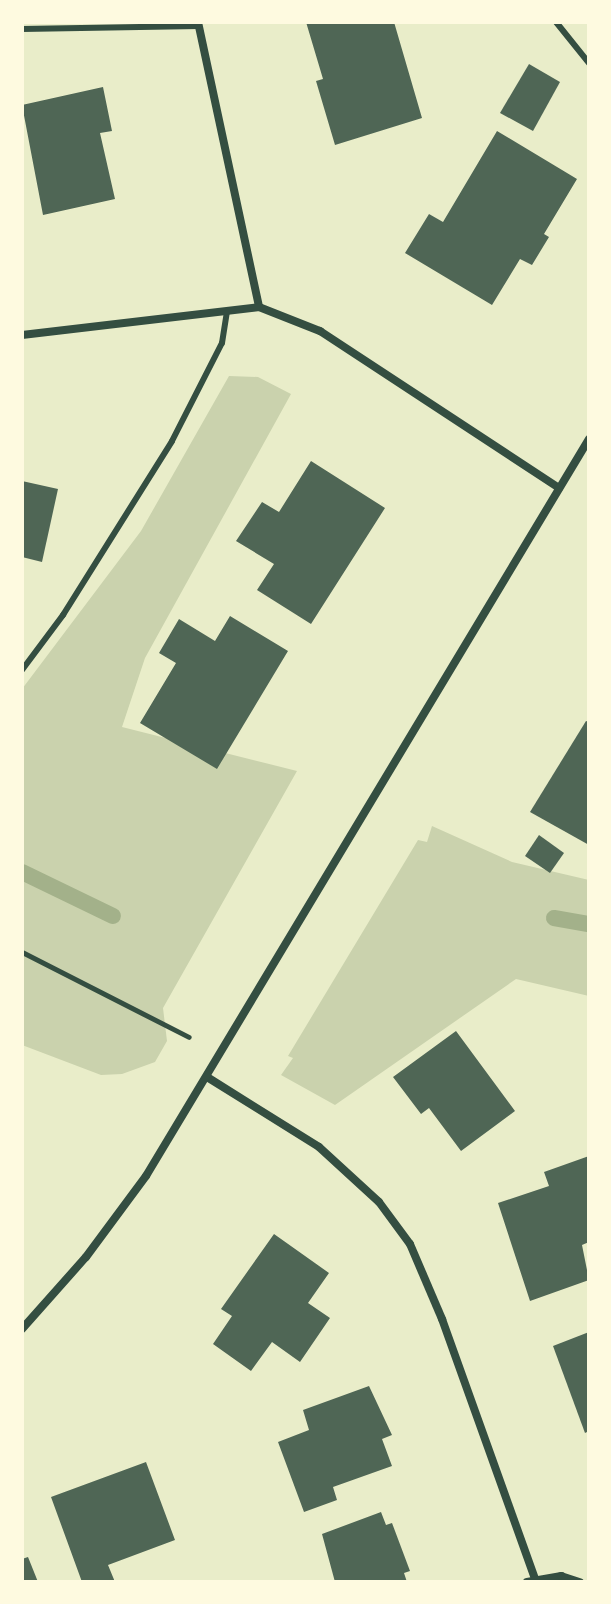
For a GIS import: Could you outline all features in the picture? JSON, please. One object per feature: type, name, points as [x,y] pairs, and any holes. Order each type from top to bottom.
[{"type":"street","points":[[198,24],[259,307]]},
{"type":"street","points":[[22,335],[259,307],[320,331],[559,488]]},
{"type":"street","points":[[22,1329],[116,1217],[207,1077],[589,439]]},
{"type":"street","points":[[207,1077],[319,1147],[395,1222],[422,1267],[531,1580],[561,1576],[580,1582]]},
{"type":"lane","points":[[556,22],[589,63]]},
{"type":"lane","points":[[22,29],[198,24]]},
{"type":"lane","points":[[22,670],[63,615],[172,441],[222,343],[227,312]]},
{"type":"path","points":[[22,952],[189,1037]]},
{"type":"green space","points":[[229,376],[258,377],[291,394],[145,658],[122,727],[297,771],[163,1008],[167,1041],[155,1062],[122,1074],[101,1075],[22,1045],[22,689],[141,531]]},
{"type":"green space","points":[[432,826],[512,862],[589,880],[589,996],[516,979],[335,1105],[281,1075],[293,1058],[288,1056],[418,840],[427,842]]},
{"type":"building","points":[[306,22],[394,22],[422,118],[335,145],[316,81],[323,79]]},
{"type":"building","points":[[529,64],[560,82],[533,131],[500,113]]},
{"type":"building","points":[[103,87],[112,131],[100,133],[115,199],[43,215],[22,105]]},
{"type":"building","points":[[497,131],[577,179],[544,234],[549,237],[532,265],[520,259],[492,305],[405,253],[429,214],[443,222]]},
{"type":"building","points":[[311,461],[385,508],[311,624],[257,590],[274,564],[236,541],[262,502],[279,512]]},
{"type":"building","points":[[22,481],[58,489],[42,562],[22,557]]},
{"type":"building","points":[[230,616],[288,651],[217,769],[140,723],[176,663],[159,653],[179,619],[215,641]]},
{"type":"building","points":[[586,721],[589,722],[589,845],[530,812]]},
{"type":"building","points":[[539,835],[564,853],[550,873],[525,856]]},
{"type":"building","points":[[456,1031],[515,1111],[461,1151],[429,1108],[421,1114],[393,1077]]},
{"type":"building","points":[[589,1156],[589,1242],[582,1245],[589,1280],[530,1301],[498,1203],[549,1186],[544,1172]]},
{"type":"building","points":[[274,1234],[329,1273],[308,1303],[330,1318],[300,1362],[272,1342],[251,1371],[213,1344],[232,1316],[221,1309]]},
{"type":"building","points":[[589,1332],[589,1431],[585,1433],[553,1346]]},
{"type":"building","points":[[369,1386],[392,1435],[382,1439],[392,1466],[333,1487],[337,1500],[304,1512],[278,1442],[309,1430],[303,1410]]},
{"type":"building","points":[[146,1462],[175,1540],[108,1565],[115,1582],[82,1582],[51,1497]]},
{"type":"building","points":[[381,1512],[386,1525],[392,1523],[410,1571],[404,1573],[407,1582],[335,1582],[322,1534]]},
{"type":"building","points":[[28,1557],[38,1582],[22,1582],[22,1559]]},
{"type":"waterway","points":[[22,872],[113,916]]},
{"type":"waterway","points":[[554,918],[589,924]]}]
